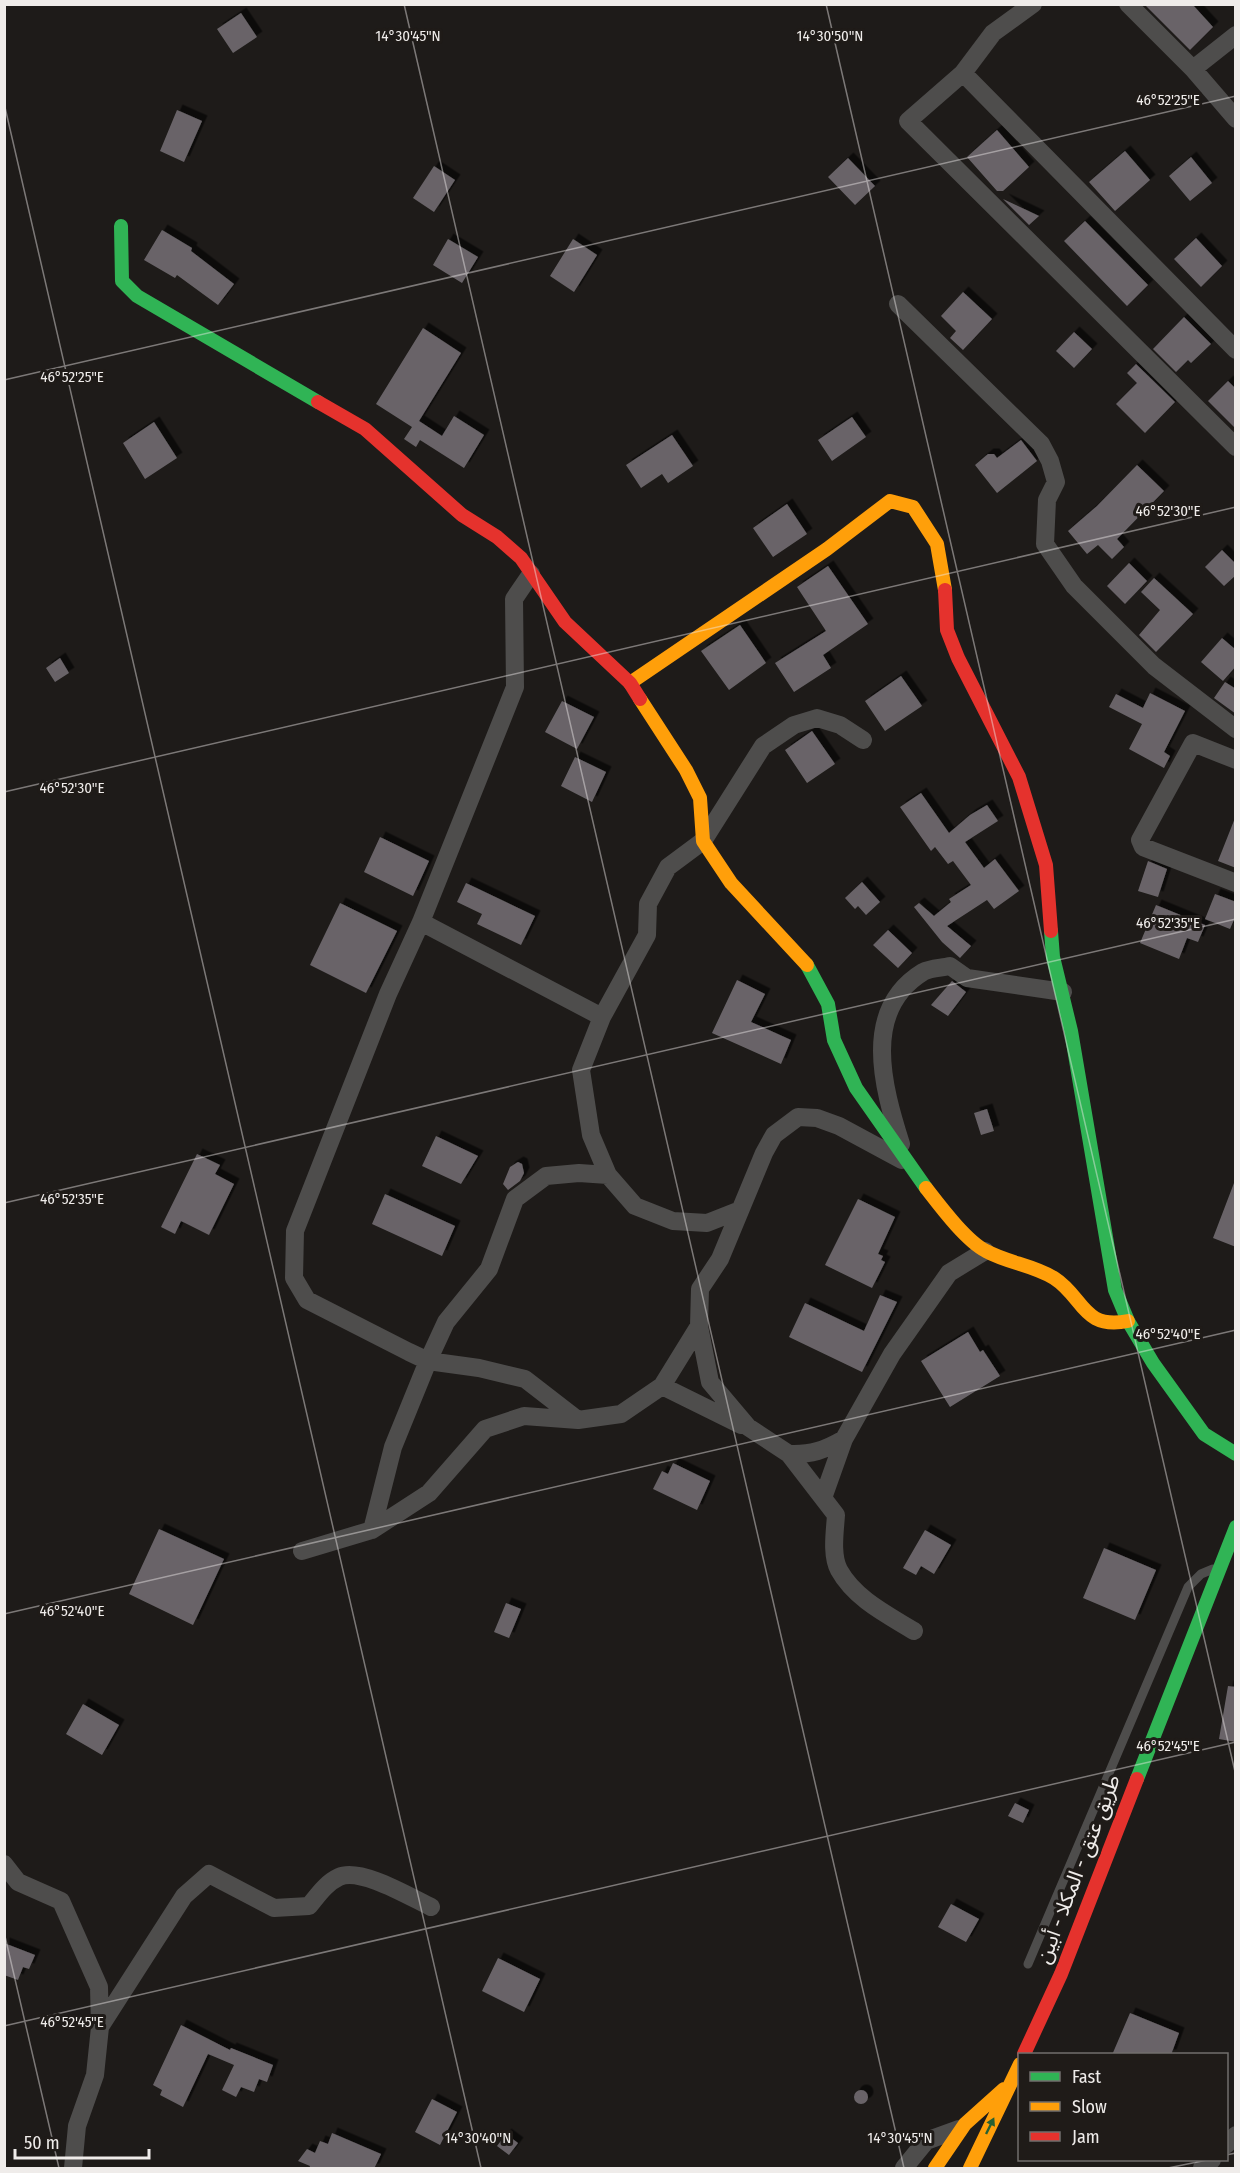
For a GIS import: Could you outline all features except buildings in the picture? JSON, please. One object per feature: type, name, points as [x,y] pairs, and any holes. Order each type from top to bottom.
[{"type":"street","points":[[1033,4],[993,33],[963,73],[908,121],[1236,447]]},
{"type":"street","points":[[1128,4],[1193,69],[1236,119]]},
{"type":"street","points":[[1193,69],[1236,36]]},
{"type":"street","points":[[963,73],[1236,350]]},
{"type":"street","points":[[121,226],[122,281],[137,296],[365,429],[462,515],[497,537],[521,558],[566,622],[630,683],[686,771],[700,798],[703,841],[731,882],[804,959],[828,1004],[834,1040],[856,1088],[907,1163],[949,1216],[985,1251],[1022,1263],[1056,1279],[1090,1317],[1113,1324],[1128,1321]]},
{"type":"street","points":[[898,304],[1041,444],[1050,461],[1056,483],[1047,500],[1045,544],[1074,586],[1154,666],[1236,729],[1211,749]]},
{"type":"street","points":[[630,683],[691,638],[849,535],[890,501],[913,507],[937,544],[945,587],[947,630],[958,658],[1019,777],[1046,865],[1053,957],[1063,992],[1114,1290],[1128,1321],[1203,1434],[1236,1454]]},
{"type":"street","points":[[531,573],[514,599],[515,687],[421,922],[388,994],[295,1231],[294,1278],[307,1300],[428,1360],[479,1368],[525,1379],[578,1420]]},
{"type":"street","points":[[740,1210],[707,1223],[673,1221],[635,1206],[608,1174],[591,1135],[581,1070],[602,1017],[647,935],[648,904],[668,867],[703,841],[763,746],[795,725],[817,718],[840,725],[863,740]]},
{"type":"street","points":[[1236,760],[1193,743],[1140,840],[1143,847],[1236,883]]},
{"type":"street","points":[[421,922],[602,1017]]},
{"type":"street","points":[[907,1163],[884,1090],[882,1024],[900,993],[924,971],[950,966],[967,978],[1063,992]]},
{"type":"street","points":[[748,1428],[710,1382],[699,1326],[700,1289],[720,1259],[764,1153],[774,1135],[798,1117],[817,1118],[839,1126],[907,1163]]},
{"type":"street","points":[[372,1530],[393,1448],[428,1360],[446,1322],[489,1269],[514,1199],[546,1176],[579,1173],[608,1174]]},
{"type":"street","points":[[823,1497],[844,1439],[892,1354],[949,1273],[985,1251]]},
{"type":"street","points":[[302,1551],[372,1530],[429,1493],[485,1430],[525,1416],[578,1420],[621,1414],[662,1386],[699,1326]]},
{"type":"street","points":[[662,1386],[748,1428],[789,1454],[836,1515],[834,1541],[839,1569],[867,1602],[914,1631]]},
{"type":"street","points":[[789,1454],[809,1455],[826,1450],[844,1439]]},
{"type":"street","name":"طريق عتق - المكلا - أبين","points":[[1025,2053],[1061,1974],[1227,1566],[1235,1526]]},
{"type":"street","points":[[4,1863],[18,1882],[61,1901],[99,1987],[100,2027],[94,2075],[77,2126],[73,2169]]},
{"type":"street","points":[[100,2027],[184,1896],[209,1874],[274,1908],[309,1906],[322,1890],[341,1876],[360,1874],[431,1907]]},
{"type":"street","points":[[970,2169],[1018,2068]]},
{"type":"street","points":[[935,2169],[960,2128],[975,2112],[1010,2084]]},
{"type":"street","points":[[904,2169],[926,2141],[960,2128]]},
{"type":"lane","points":[[1028,1964],[1188,1587],[1201,1574],[1227,1566]]},
{"type":"traffic: fast","points":[[121,226],[122,281],[137,296],[318,402]]},
{"type":"traffic: fast","points":[[1051,931],[1053,957],[1071,1031],[1115,1290],[1128,1321],[1153,1363],[1204,1434],[1236,1454]]},
{"type":"traffic: fast","points":[[807,965],[828,1004],[834,1040],[856,1088],[926,1188]]},
{"type":"traffic: fast","points":[[1137,1779],[1236,1527]]},
{"type":"traffic: slow","points":[[630,683],[827,549],[890,501],[913,507],[937,544],[945,590]]},
{"type":"traffic: slow","points":[[640,699],[686,770],[700,798],[703,841],[731,883],[807,965]]},
{"type":"traffic: slow","points":[[926,1188],[954,1222],[978,1246],[994,1255],[1054,1278],[1085,1310],[1101,1321],[1113,1323],[1128,1321]]},
{"type":"traffic: slow","points":[[970,2168],[1018,2068]]},
{"type":"traffic: slow","points":[[935,2168],[965,2124],[1004,2089]]},
{"type":"traffic: jam","points":[[318,402],[365,429],[462,515],[497,537],[521,558],[565,622],[630,683],[640,699]]},
{"type":"traffic: jam","points":[[945,590],[947,630],[958,658],[1019,777],[1046,865],[1051,931]]},
{"type":"traffic: jam","points":[[1024,2053],[1061,1974],[1137,1779]]}]
